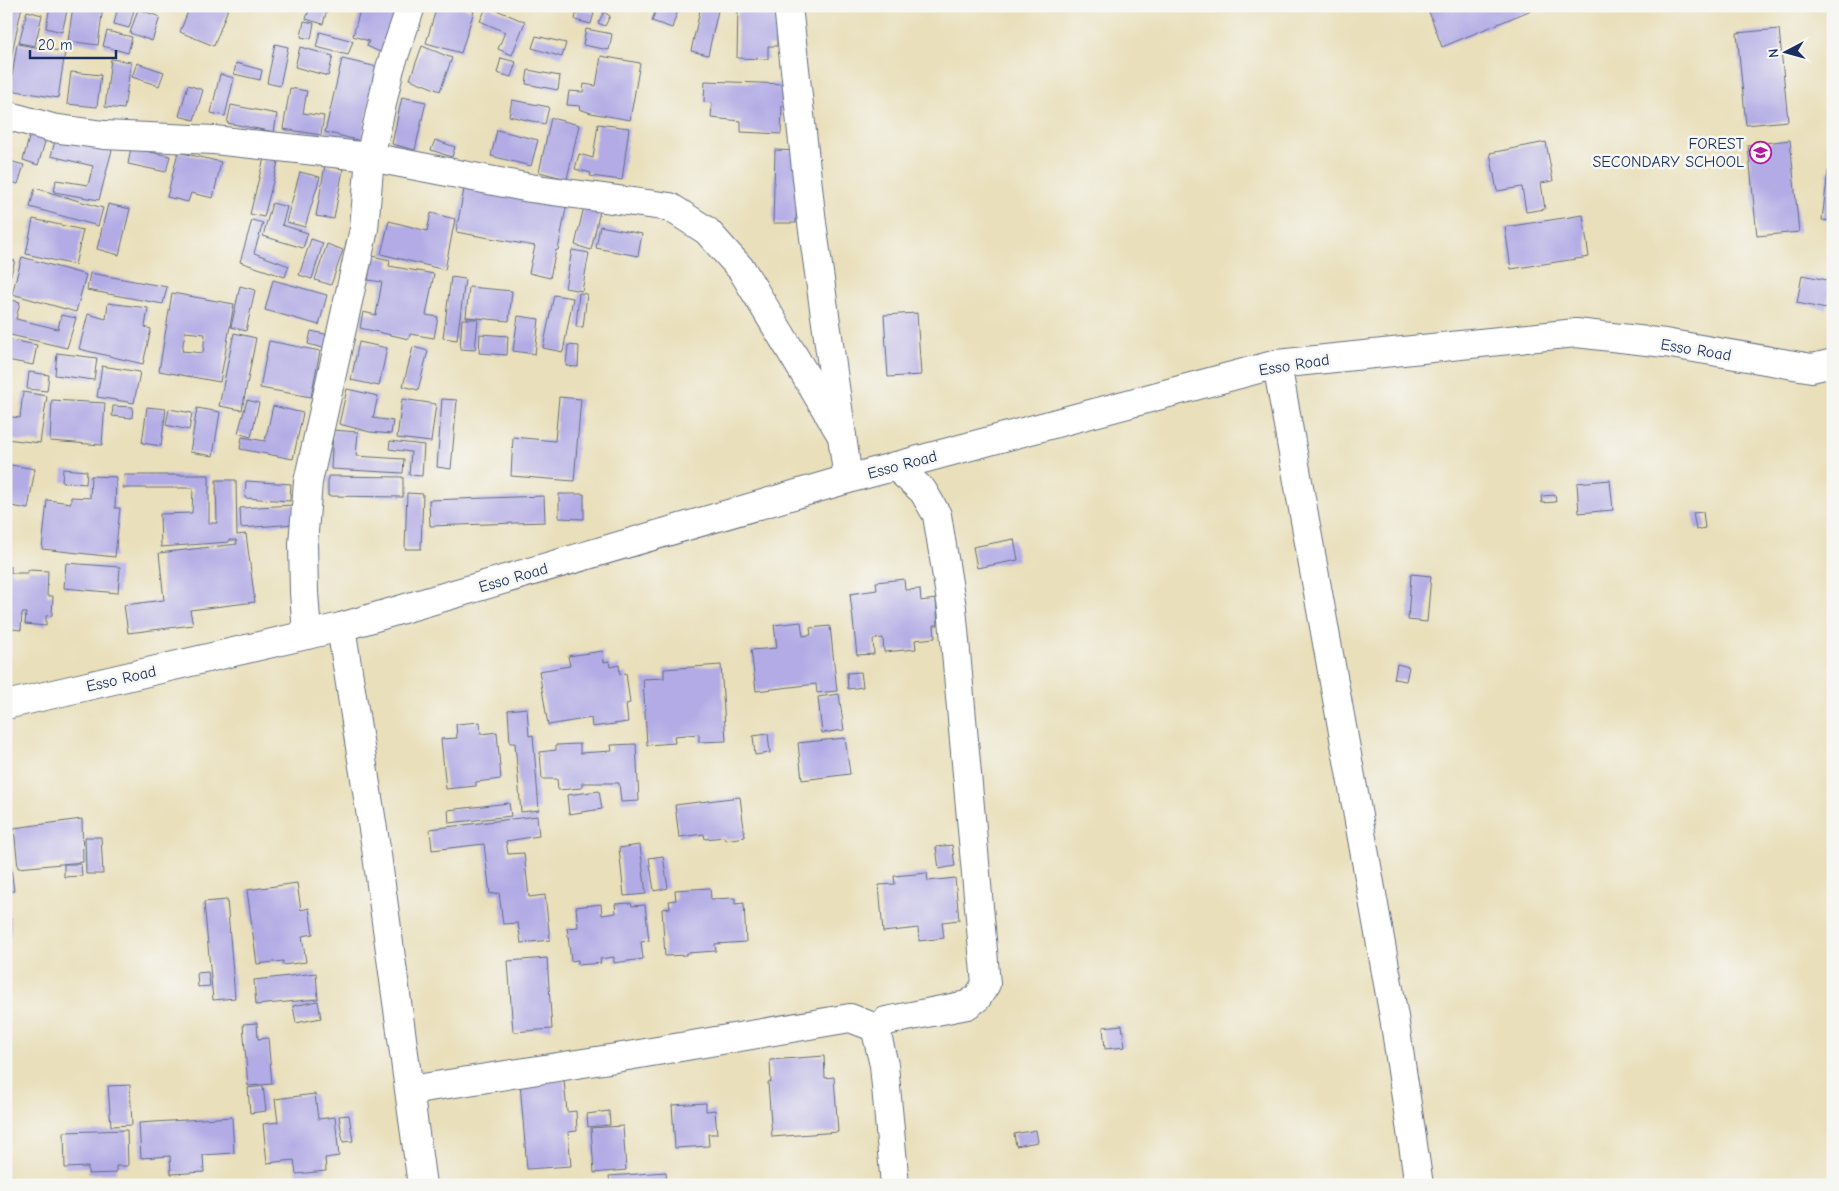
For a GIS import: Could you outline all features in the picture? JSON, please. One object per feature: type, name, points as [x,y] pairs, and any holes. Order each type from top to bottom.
[{"type":"street","points":[[307,635],[303,544],[308,482],[364,229],[370,157],[390,68],[411,6]]},
{"type":"street","points":[[788,6],[812,223],[848,479]]},
{"type":"street","points":[[6,115],[52,128],[104,135],[214,140],[370,157],[530,188],[670,208],[707,231],[742,270],[842,436]]},
{"type":"street","name":"Esso Road","points":[[6,705],[341,627],[848,479],[1277,364],[1576,333],[1666,343],[1826,370]]},
{"type":"street","points":[[1277,364],[1394,1017],[1418,1185]]},
{"type":"street","points":[[876,1031],[886,1022],[967,1005],[977,998],[986,984],[952,608],[937,515],[923,491],[895,466]]},
{"type":"street","points":[[341,627],[376,848],[422,1185]]},
{"type":"street","points":[[410,1090],[622,1057],[850,1018],[871,1026],[876,1031],[884,1065],[895,1185]]},
{"type":"building","points":[[6,6],[22,6],[7,76],[6,76]]},
{"type":"building","points":[[50,6],[68,7],[62,32],[46,28]]},
{"type":"building","points":[[73,6],[103,6],[98,45],[68,41]]},
{"type":"building","points":[[118,6],[134,10],[129,28],[114,24]]},
{"type":"building","points":[[190,6],[229,6],[214,46],[180,32]]},
{"type":"building","points":[[310,6],[328,6],[323,24],[306,19]]},
{"type":"building","points":[[361,6],[397,6],[386,55],[367,46],[369,41],[353,36]]},
{"type":"building","points":[[437,6],[458,6],[474,11],[461,53],[426,43]]},
{"type":"building","points":[[487,6],[525,22],[512,55],[498,49],[505,32],[480,21]]},
{"type":"building","points":[[657,6],[679,6],[672,28],[652,21]]},
{"type":"building","points":[[701,6],[719,6],[708,55],[691,51]]},
{"type":"building","points":[[738,6],[777,6],[777,46],[768,46],[768,59],[737,58]]},
{"type":"building","points":[[1435,6],[1541,6],[1442,47],[1428,9]]},
{"type":"building","points":[[138,9],[160,17],[152,41],[130,33]]},
{"type":"building","points":[[577,9],[594,13],[591,24],[575,20]]},
{"type":"building","points":[[27,11],[42,15],[35,46],[19,43]]},
{"type":"building","points":[[604,12],[610,16],[605,26],[598,23]]},
{"type":"building","points":[[304,21],[314,23],[311,39],[301,37]]},
{"type":"building","points":[[586,29],[612,34],[609,50],[583,45]]},
{"type":"building","points":[[1779,29],[1788,121],[1746,125],[1737,33]]},
{"type":"building","points":[[107,31],[132,37],[128,53],[103,46]]},
{"type":"building","points":[[320,32],[353,41],[348,55],[316,47]]},
{"type":"building","points":[[536,36],[566,43],[562,57],[532,48]]},
{"type":"building","points":[[17,44],[65,52],[58,98],[10,90]]},
{"type":"building","points":[[275,44],[288,47],[280,86],[267,83]]},
{"type":"building","points":[[422,46],[452,58],[440,91],[410,79]]},
{"type":"building","points":[[300,47],[333,56],[328,76],[295,67]]},
{"type":"building","points":[[601,56],[640,63],[630,120],[591,113],[579,109],[580,106],[567,105],[569,91],[583,92],[584,84],[596,86]]},
{"type":"building","points":[[501,58],[516,62],[511,77],[497,73]]},
{"type":"building","points":[[111,59],[131,62],[124,109],[105,107]]},
{"type":"building","points":[[342,59],[378,67],[361,141],[325,132]]},
{"type":"building","points":[[137,63],[164,72],[159,86],[132,77]]},
{"type":"building","points":[[236,63],[262,70],[260,80],[234,74]]},
{"type":"building","points":[[528,70],[560,76],[558,90],[526,84]]},
{"type":"building","points":[[71,72],[101,75],[97,107],[67,104]]},
{"type":"building","points":[[220,74],[234,78],[225,116],[211,113]]},
{"type":"building","points":[[705,81],[786,84],[785,106],[782,106],[781,134],[741,132],[741,121],[711,118],[712,103],[704,102]]},
{"type":"building","points":[[188,85],[203,90],[194,120],[179,116]]},
{"type":"building","points":[[290,88],[307,91],[303,113],[324,116],[321,135],[283,129]]},
{"type":"building","points":[[402,97],[426,102],[415,150],[392,144]]},
{"type":"building","points":[[512,100],[549,107],[545,124],[509,116]]},
{"type":"building","points":[[231,105],[277,114],[274,132],[227,123]]},
{"type":"building","points":[[551,118],[579,125],[567,179],[539,172]]},
{"type":"building","points":[[598,124],[629,128],[622,180],[590,176],[591,173],[575,169],[579,154],[593,158]]},
{"type":"building","points":[[32,127],[48,132],[38,165],[23,160]]},
{"type":"building","points":[[497,130],[538,140],[531,166],[491,156]]},
{"type":"building","points":[[57,133],[113,146],[99,200],[54,192],[56,180],[88,185],[93,166],[51,156]]},
{"type":"building","points":[[435,140],[455,147],[452,157],[431,150]]},
{"type":"building","points":[[1790,140],[1799,232],[1757,236],[1748,145]]},
{"type":"building","points":[[1546,142],[1553,181],[1541,183],[1545,209],[1526,212],[1522,187],[1497,191],[1490,153]]},
{"type":"building","points":[[131,148],[170,156],[166,172],[128,164]]},
{"type":"building","points":[[775,150],[798,151],[796,223],[773,223]]},
{"type":"building","points":[[178,152],[221,162],[213,198],[191,193],[188,202],[167,197]]},
{"type":"building","points":[[264,158],[278,162],[264,217],[250,214]]},
{"type":"building","points":[[6,160],[24,165],[18,184],[6,180]]},
{"type":"building","points":[[325,165],[343,169],[334,219],[316,216]]},
{"type":"building","points":[[1828,171],[1833,172],[1833,221],[1822,220]]},
{"type":"building","points":[[300,172],[320,177],[305,227],[286,222]]},
{"type":"building","points":[[465,184],[567,203],[558,250],[556,250],[550,278],[529,273],[535,246],[456,232]]},
{"type":"building","points":[[35,188],[103,208],[98,226],[30,207]]},
{"type":"building","points":[[586,198],[602,202],[591,250],[575,245]]},
{"type":"building","points":[[272,203],[287,207],[282,225],[308,233],[303,248],[263,236]]},
{"type":"building","points":[[108,204],[130,209],[119,255],[97,249]]},
{"type":"building","points":[[431,213],[455,219],[445,270],[381,254],[389,221],[427,231]]},
{"type":"building","points":[[1583,215],[1589,257],[1511,269],[1505,227]]},
{"type":"building","points":[[33,219],[83,230],[75,265],[26,254]]},
{"type":"building","points":[[252,220],[263,223],[254,253],[289,266],[285,277],[240,262]]},
{"type":"building","points":[[600,226],[642,234],[638,256],[596,248]]},
{"type":"building","points":[[311,239],[323,243],[312,279],[299,275]]},
{"type":"building","points":[[327,244],[343,250],[331,285],[315,280]]},
{"type":"building","points":[[572,250],[589,253],[582,291],[565,288]]},
{"type":"building","points":[[372,256],[390,260],[389,266],[434,274],[426,315],[438,317],[434,338],[410,334],[409,339],[360,328],[363,312],[376,315],[382,282],[368,280]]},
{"type":"building","points":[[22,257],[86,275],[76,312],[12,294]]},
{"type":"building","points":[[6,258],[15,261],[7,288],[6,288]]},
{"type":"building","points":[[90,273],[167,287],[163,304],[87,290]]},
{"type":"building","points":[[1802,275],[1832,281],[1826,309],[1797,303]]},
{"type":"building","points":[[451,277],[465,279],[457,340],[443,338]]},
{"type":"building","points":[[273,280],[327,295],[319,325],[265,310]]},
{"type":"building","points":[[240,286],[255,290],[246,331],[231,327]]},
{"type":"building","points":[[469,287],[512,291],[509,321],[466,317]]},
{"type":"building","points":[[172,293],[234,304],[220,382],[159,371]],"holes":[[[185,332],[205,334],[203,353],[182,351]]]},
{"type":"building","points":[[579,293],[587,294],[583,327],[576,327]]},
{"type":"building","points":[[554,295],[573,298],[563,352],[543,348]]},
{"type":"building","points":[[7,299],[20,302],[16,319],[58,329],[61,315],[76,318],[67,348],[6,334]]},
{"type":"building","points":[[108,303],[148,308],[145,327],[151,329],[143,364],[79,349],[88,314],[106,319]]},
{"type":"building","points":[[917,313],[921,375],[888,377],[884,315]]},
{"type":"building","points":[[518,316],[539,319],[535,354],[513,351]]},
{"type":"building","points":[[462,319],[478,319],[475,350],[460,349]]},
{"type":"building","points":[[311,331],[334,336],[331,350],[308,344]]},
{"type":"building","points":[[234,333],[256,338],[242,410],[219,406]]},
{"type":"building","points":[[480,334],[508,336],[507,355],[479,353]]},
{"type":"building","points":[[6,339],[37,345],[33,365],[7,360]]},
{"type":"building","points":[[269,341],[320,351],[311,397],[260,388]]},
{"type":"building","points":[[359,342],[387,348],[379,386],[351,380]]},
{"type":"building","points":[[568,345],[579,346],[578,367],[566,366]]},
{"type":"building","points":[[413,347],[428,351],[418,390],[403,386]]},
{"type":"building","points":[[57,353],[97,358],[94,380],[55,375]]},
{"type":"building","points":[[102,366],[140,372],[134,403],[97,397]]},
{"type":"building","points":[[29,372],[49,375],[47,391],[27,389]]},
{"type":"building","points":[[347,389],[378,396],[373,418],[393,421],[391,434],[370,432],[339,424]]},
{"type":"building","points":[[23,392],[47,396],[40,443],[6,439],[6,416],[20,418]]},
{"type":"building","points":[[559,397],[581,399],[574,481],[511,476],[513,437],[555,441]]},
{"type":"building","points":[[402,399],[436,404],[431,442],[397,438]]},
{"type":"building","points":[[442,399],[457,400],[451,469],[437,467]]},
{"type":"building","points":[[52,400],[105,403],[102,445],[50,441]]},
{"type":"building","points":[[247,400],[259,403],[251,437],[238,433]]},
{"type":"building","points":[[113,406],[133,407],[132,418],[112,416]]},
{"type":"building","points":[[273,406],[303,413],[293,459],[240,449],[242,437],[265,441]]},
{"type":"building","points":[[147,407],[166,409],[161,446],[142,443]]},
{"type":"building","points":[[197,408],[220,412],[213,456],[190,452]]},
{"type":"building","points":[[169,409],[192,413],[189,430],[166,425]]},
{"type":"building","points":[[333,430],[358,432],[356,456],[404,459],[403,473],[331,469]]},
{"type":"building","points":[[390,441],[424,445],[422,476],[409,475],[411,452],[389,449]]},
{"type":"building","points":[[11,465],[35,469],[28,509],[6,505]]},
{"type":"building","points":[[63,469],[87,471],[86,484],[62,482]]},
{"type":"building","points":[[124,475],[209,475],[209,523],[217,523],[216,480],[236,480],[237,535],[246,534],[255,602],[190,610],[193,625],[128,633],[124,605],[164,600],[159,553],[237,544],[236,540],[229,540],[229,542],[161,547],[160,514],[192,513],[193,488],[123,488]]},
{"type":"building","points":[[91,476],[116,477],[115,508],[120,508],[115,557],[42,549],[47,500],[71,503],[71,497],[90,498]]},
{"type":"building","points":[[328,476],[403,477],[403,497],[328,496]]},
{"type":"building","points":[[1610,480],[1613,510],[1579,513],[1577,483]]},
{"type":"building","points":[[246,481],[291,484],[290,501],[245,498]]},
{"type":"building","points":[[407,493],[423,494],[421,549],[405,549]]},
{"type":"building","points":[[559,494],[584,494],[584,519],[559,518]]},
{"type":"building","points":[[1555,495],[1556,502],[1542,503],[1541,496]]},
{"type":"building","points":[[544,496],[545,522],[430,526],[429,500]]},
{"type":"building","points":[[294,505],[295,524],[241,528],[240,508]]},
{"type":"building","points":[[1703,512],[1705,528],[1696,530],[1693,513]]},
{"type":"building","points":[[1014,539],[1018,560],[977,568],[973,547]]},
{"type":"building","points":[[66,563],[120,567],[118,593],[64,588]]},
{"type":"building","points":[[6,567],[11,567],[11,573],[28,573],[28,570],[48,571],[47,596],[53,596],[52,615],[46,616],[46,626],[25,624],[26,613],[22,613],[21,630],[6,628]]},
{"type":"building","points":[[1411,574],[1431,576],[1427,622],[1408,620]]},
{"type":"building","points":[[904,579],[905,590],[920,589],[921,601],[936,599],[938,625],[934,625],[935,638],[915,640],[916,649],[884,652],[883,638],[873,639],[874,654],[857,655],[850,594],[877,590],[876,582]]},
{"type":"building","points":[[801,622],[803,636],[811,635],[810,628],[830,626],[837,691],[817,693],[816,684],[756,691],[751,650],[777,648],[774,625]]},
{"type":"building","points":[[603,651],[604,662],[609,661],[610,667],[619,665],[620,674],[626,673],[630,703],[626,704],[628,722],[592,727],[591,718],[548,725],[539,671],[570,666],[568,656]]},
{"type":"building","points":[[1397,664],[1409,667],[1406,681],[1394,679]]},
{"type":"building","points":[[721,665],[726,741],[699,742],[699,734],[674,736],[675,743],[647,745],[643,679],[664,678],[664,669]]},
{"type":"building","points":[[861,672],[863,687],[848,689],[847,673]]},
{"type":"building","points":[[839,694],[844,730],[822,733],[818,697]]},
{"type":"building","points":[[527,708],[529,736],[533,735],[539,810],[521,812],[515,743],[510,743],[508,710]]},
{"type":"building","points":[[480,722],[481,734],[497,732],[501,779],[476,782],[476,786],[446,789],[441,739],[457,738],[456,724]]},
{"type":"building","points":[[768,734],[770,753],[755,755],[753,736]]},
{"type":"building","points":[[845,738],[850,774],[802,780],[798,743]]},
{"type":"building","points":[[580,744],[580,753],[612,751],[611,745],[636,744],[639,801],[621,802],[619,783],[582,783],[582,788],[558,790],[557,779],[542,779],[540,752],[556,750],[556,745]]},
{"type":"building","points":[[599,791],[602,809],[569,814],[567,795]]},
{"type":"building","points":[[740,797],[745,837],[725,840],[724,837],[705,839],[704,834],[679,837],[675,805]]},
{"type":"building","points":[[509,803],[511,816],[449,823],[448,810]]},
{"type":"building","points":[[537,816],[539,836],[506,841],[508,854],[524,853],[529,897],[545,895],[550,940],[521,943],[518,923],[503,924],[499,893],[490,894],[484,844],[432,850],[430,829]]},
{"type":"building","points":[[82,819],[83,862],[18,868],[14,828]]},
{"type":"building","points":[[85,837],[101,837],[103,874],[86,874]]},
{"type":"building","points":[[640,845],[646,894],[624,896],[619,848]]},
{"type":"building","points":[[952,845],[955,866],[939,869],[936,847]]},
{"type":"building","points":[[663,856],[668,888],[654,891],[649,858]]},
{"type":"building","points":[[64,864],[81,864],[82,876],[64,877]]},
{"type":"building","points":[[11,868],[14,891],[6,891],[6,869]]},
{"type":"building","points":[[927,873],[928,881],[955,878],[959,920],[942,922],[944,938],[919,941],[918,928],[883,932],[879,885],[895,884],[894,876]]},
{"type":"building","points":[[297,883],[301,910],[309,908],[313,934],[302,936],[306,962],[283,965],[283,961],[257,964],[247,890]]},
{"type":"building","points":[[710,888],[711,899],[735,898],[735,904],[744,903],[746,942],[715,944],[716,951],[665,956],[662,909],[670,908],[669,901],[676,900],[675,890]]},
{"type":"building","points":[[227,900],[235,998],[213,1000],[204,902]]},
{"type":"building","points":[[631,903],[632,906],[645,905],[649,941],[641,942],[643,959],[614,963],[614,957],[600,959],[601,963],[578,965],[578,960],[571,961],[567,928],[578,927],[576,907],[601,904],[602,915],[616,913],[615,904]]},
{"type":"building","points":[[6,919],[11,919],[11,936],[6,936]]},
{"type":"building","points":[[547,958],[552,1029],[513,1032],[508,961]]},
{"type":"building","points":[[208,972],[210,986],[198,987],[197,973]]},
{"type":"building","points":[[316,973],[318,999],[256,1005],[254,980]]},
{"type":"building","points":[[318,1001],[321,1018],[296,1023],[293,1006]]},
{"type":"building","points":[[257,1023],[258,1039],[268,1038],[272,1084],[248,1086],[243,1024]]},
{"type":"building","points":[[1122,1025],[1125,1047],[1105,1049],[1103,1027]]},
{"type":"building","points":[[824,1056],[825,1078],[834,1077],[838,1132],[772,1137],[768,1082],[771,1082],[770,1060]]},
{"type":"building","points":[[564,1080],[567,1112],[576,1111],[577,1131],[568,1132],[571,1166],[527,1169],[520,1083]]},
{"type":"building","points":[[130,1085],[132,1125],[111,1126],[108,1086]]},
{"type":"building","points":[[263,1086],[266,1111],[250,1113],[248,1088]]},
{"type":"building","points":[[315,1094],[318,1119],[335,1117],[339,1156],[325,1158],[326,1171],[296,1174],[294,1160],[267,1163],[263,1124],[278,1122],[275,1099]]},
{"type":"building","points":[[706,1103],[706,1111],[715,1110],[717,1134],[708,1134],[709,1146],[675,1148],[672,1105]]},
{"type":"building","points":[[609,1111],[610,1125],[588,1127],[587,1114]]},
{"type":"building","points":[[349,1115],[353,1141],[343,1142],[339,1116]]},
{"type":"building","points":[[232,1117],[234,1153],[203,1155],[204,1172],[171,1174],[170,1156],[141,1158],[139,1123]]},
{"type":"building","points":[[623,1126],[626,1170],[594,1173],[591,1128]]},
{"type":"building","points":[[127,1130],[128,1166],[116,1166],[116,1173],[88,1174],[88,1167],[65,1168],[64,1132]]},
{"type":"building","points":[[1036,1130],[1038,1142],[1016,1146],[1014,1134]]},
{"type":"building","points":[[666,1172],[667,1185],[610,1185],[609,1176]]},
{"type":"place","name":"FOREST SECONDARY SCHOOL","points":[[1760,152]]}]
